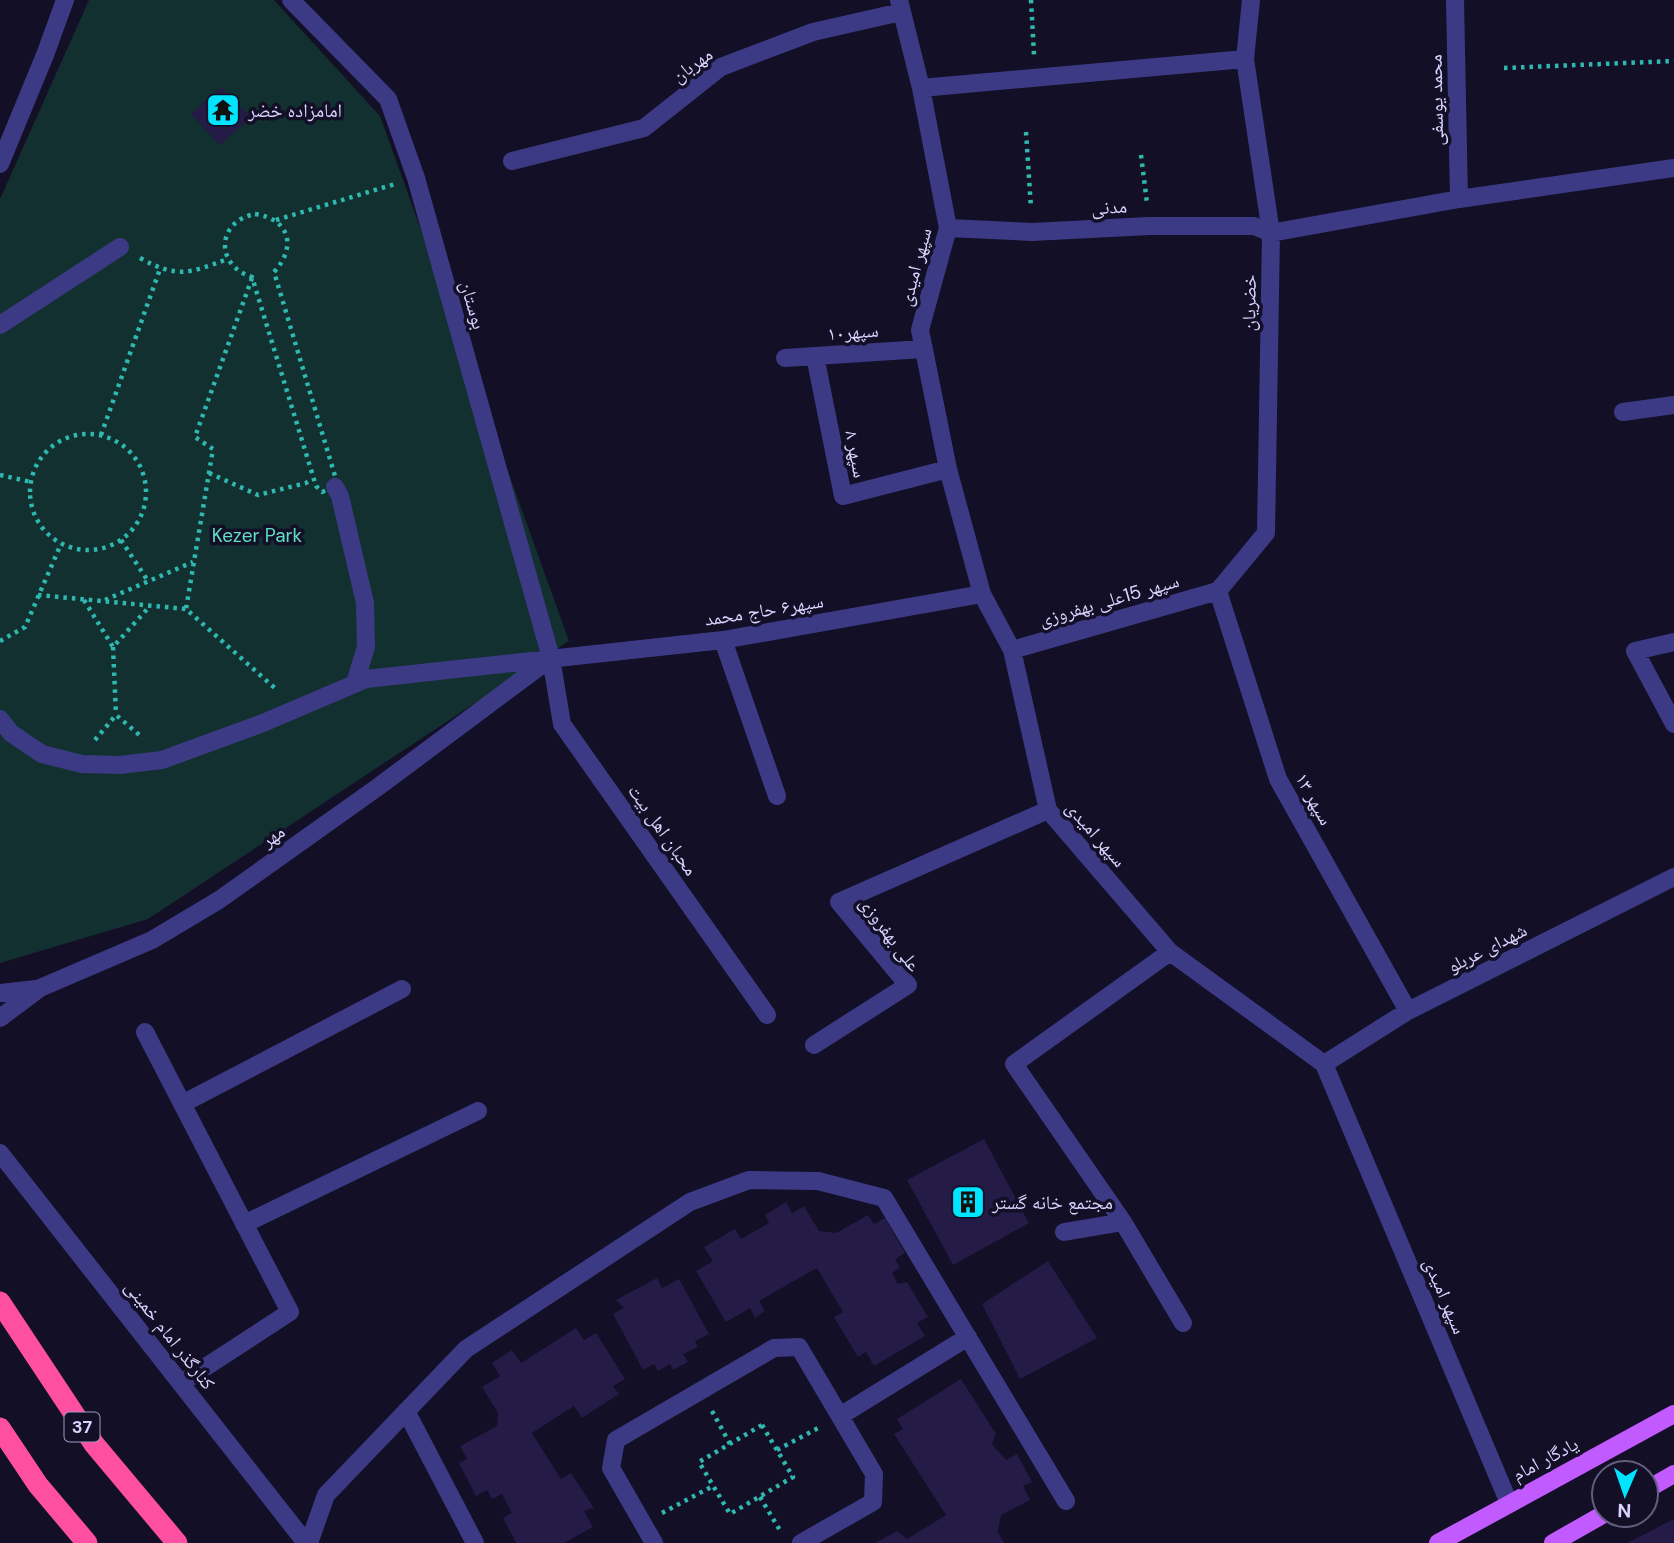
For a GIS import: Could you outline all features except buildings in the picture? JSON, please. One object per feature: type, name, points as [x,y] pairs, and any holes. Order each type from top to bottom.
[{"type":"highway","name":"37","points":[[0,1301],[94,1444],[177,1543]]},
{"type":"highway","points":[[0,1427],[38,1485],[87,1543]]},
{"type":"main road","name":"یادگار امام","points":[[1438,1543],[1674,1414]]},
{"type":"main road","points":[[1553,1543],[1590,1522]]},
{"type":"street","points":[[0,164],[65,0]]},
{"type":"street","name":"بوستان","points":[[291,0],[388,99],[415,177],[551,658]]},
{"type":"street","name":"خضریان","points":[[1218,590],[1266,533],[1271,233],[1245,59],[1251,0]]},
{"type":"street","name":"محمد یوسفی","points":[[1455,0],[1459,199]]},
{"type":"street","name":"سپهر امیدی","points":[[900,6],[921,88],[948,228],[920,330],[923,348],[948,469],[982,594],[1012,650],[1048,810],[1170,952],[1324,1064],[1509,1503]]},
{"type":"street","name":"مهربان","points":[[512,161],[644,128],[721,67],[813,32],[900,6]]},
{"type":"street","points":[[921,88],[1245,59]]},
{"type":"street","points":[[1271,233],[1459,199],[1674,168]]},
{"type":"street","name":"مدنی","points":[[948,228],[1032,232],[1149,226],[1254,226],[1271,233]]},
{"type":"street","points":[[0,325],[120,247]]},
{"type":"street","name":"سپهر۱۰","points":[[785,358],[923,348]]},
{"type":"street","name":"سپهر ۸","points":[[815,356],[843,496],[948,469]]},
{"type":"street","points":[[1623,412],[1674,405]]},
{"type":"street","points":[[335,487],[340,496],[365,603],[366,647],[355,683]]},
{"type":"street","name":"سپهر 15علی بهفروزی","points":[[1012,650],[1218,590]]},
{"type":"street","name":"سپهر ۱۳","points":[[1218,590],[1278,779],[1408,1011]]},
{"type":"street","name":"سپهر۶ حاج محمد","points":[[0,719],[11,733],[43,754],[82,764],[120,765],[163,761],[366,678],[723,639],[982,594]]},
{"type":"street","points":[[723,639],[777,796]]},
{"type":"street","points":[[1674,642],[1635,651],[1674,724]]},
{"type":"street","name":"مهر","points":[[0,1018],[40,988],[152,940],[219,900],[378,787],[551,658]]},
{"type":"street","name":"محبان اهل بیت","points":[[551,658],[562,723],[767,1015]]},
{"type":"street","name":"علی بهفروزی","points":[[814,1045],[908,985],[839,902],[1048,810]]},
{"type":"street","name":"شهدای عربلو","points":[[1324,1064],[1408,1011],[1674,877]]},
{"type":"street","points":[[1170,952],[1014,1064],[1123,1222],[1183,1323]]},
{"type":"street","points":[[0,993],[40,988]]},
{"type":"street","points":[[182,1104],[402,989]]},
{"type":"street","points":[[145,1032],[290,1312],[181,1383]]},
{"type":"street","points":[[244,1224],[478,1111]]},
{"type":"street","name":"کنارگذر امام خمینی","points":[[0,1153],[307,1543]]},
{"type":"street","points":[[307,1543],[326,1495],[466,1349],[690,1202],[749,1180],[818,1181],[884,1198],[1066,1501]]},
{"type":"street","points":[[1064,1232],[1123,1222]]},
{"type":"street","points":[[840,1416],[968,1337]]},
{"type":"street","points":[[647,1536],[611,1468],[616,1440],[774,1348],[799,1347],[874,1474],[873,1502],[801,1543]]},
{"type":"street","points":[[406,1411],[475,1543]]},
{"type":"path","points":[[1031,0],[1036,78]]},
{"type":"path","points":[[1504,68],[1674,61]]},
{"type":"path","points":[[1026,132],[1032,232]]},
{"type":"path","points":[[1140,155],[1149,226]]},
{"type":"path","points":[[275,220],[287,237],[288,247],[286,257],[274,272],[335,476],[335,487],[322,492],[313,478],[252,277],[233,268],[228,259],[225,239],[236,221],[245,216],[256,214],[275,220],[415,177]]},
{"type":"path","points":[[120,247],[160,269],[188,273],[228,259]]},
{"type":"path","points":[[101,435],[160,269]]},
{"type":"path","points":[[186,609],[213,449],[195,437],[252,277]]},
{"type":"path","points":[[82,434],[101,435],[120,443],[135,456],[144,474],[147,493],[143,513],[133,530],[121,540],[99,549],[79,550],[61,544],[47,533],[36,517],[30,500],[31,482],[37,464],[48,449],[64,439],[82,434]]},
{"type":"path","points":[[209,472],[258,495],[306,483],[313,478]]},
{"type":"path","points":[[0,475],[31,482]]},
{"type":"path","points":[[121,540],[148,581]]},
{"type":"path","points":[[0,641],[25,627],[61,544]]},
{"type":"path","points":[[102,601],[194,562]]},
{"type":"path","points":[[38,596],[186,609],[297,708]]},
{"type":"path","points":[[83,600],[113,647],[116,715]]},
{"type":"path","points":[[113,647],[150,605]]},
{"type":"path","points":[[702,1390],[730,1444]]},
{"type":"path","points":[[777,1450],[840,1416]]},
{"type":"path","points":[[762,1425],[793,1477],[730,1514],[699,1462],[730,1444],[762,1425]]},
{"type":"path","points":[[647,1536],[713,1486]]},
{"type":"path","points":[[760,1497],[788,1543]]},
{"type":"green space","name":"Kezer Park","points":[[89,0],[274,0],[380,116],[569,641],[148,919],[0,963],[0,199]]},
{"type":"place","name":"امامزاده خضر","points":[[223,110]]},
{"type":"place","name":"مجتمع خانه گستر","points":[[968,1202]]}]
